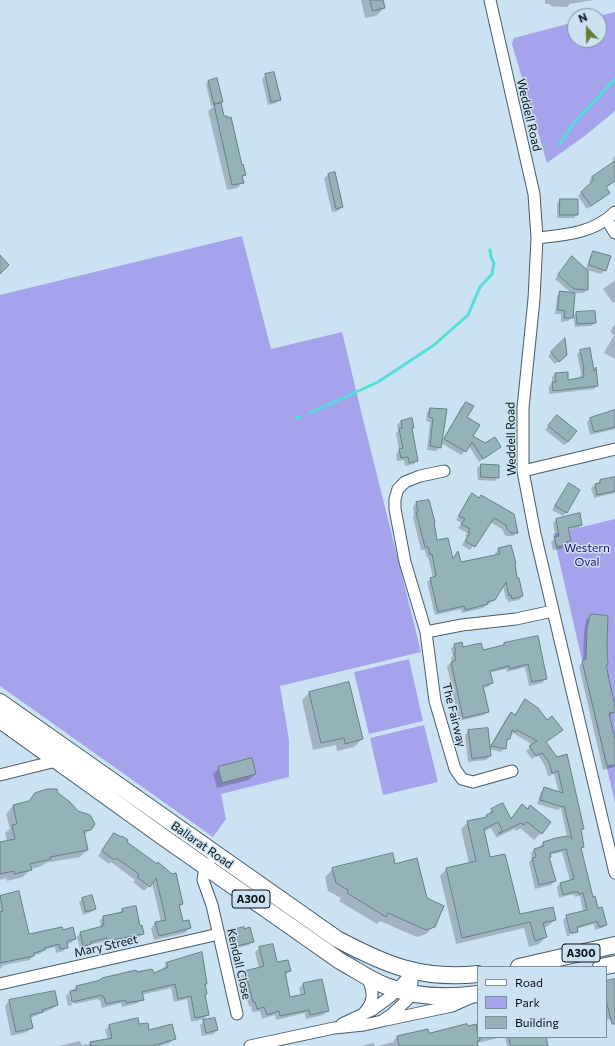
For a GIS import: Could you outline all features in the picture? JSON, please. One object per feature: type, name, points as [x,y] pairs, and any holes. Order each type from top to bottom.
[{"type":"highway","name":"Ballarat Road","points":[[0,702],[337,939],[373,958],[413,972]]},
{"type":"highway","name":"Ballarat Road","points":[[0,720],[204,874],[340,961],[386,986],[404,991]]},
{"type":"highway","name":"A300","points":[[523,966],[615,945]]},
{"type":"highway","name":"A300","points":[[413,972],[442,976],[477,974]]},
{"type":"highway","name":"A300","points":[[404,991],[445,996],[477,994]]},
{"type":"street","name":"Weddell Road","points":[[490,0],[534,194],[537,238],[534,299],[523,408],[523,471],[535,534],[615,873]]},
{"type":"street","points":[[537,238],[575,233],[588,229],[607,220],[615,212]]},
{"type":"street","points":[[607,220],[615,233]]},
{"type":"street","points":[[523,471],[615,449]]},
{"type":"street","name":"The Fairway","points":[[444,471],[420,476],[405,482],[398,489],[395,499],[395,509],[405,562],[426,632],[435,701],[455,769],[462,779],[473,782],[512,771]]},
{"type":"street","points":[[426,632],[462,625],[516,619],[553,611]]},
{"type":"street","points":[[0,775],[56,761]]},
{"type":"street","points":[[204,874],[219,856]]},
{"type":"street","name":"Kendall Close","points":[[204,874],[237,1014]]},
{"type":"street","name":"Mary Street","points":[[0,984],[219,934]]},
{"type":"street","points":[[334,1028],[374,1009],[390,997],[404,991],[413,972]]},
{"type":"street","points":[[360,1016],[367,1010],[373,997],[371,985],[366,976]]},
{"type":"street","points":[[382,1021],[392,1014],[409,997],[404,991]]},
{"type":"street","points":[[250,1046],[334,1028],[364,1025],[452,1006],[477,994]]},
{"type":"green space","points":[[615,12],[615,111],[586,135],[547,163],[512,44],[514,38],[567,24],[567,48],[607,48],[607,14]]},
{"type":"green space","points":[[242,236],[271,349],[342,332],[421,652],[280,686],[289,740],[289,777],[221,794],[226,819],[213,837],[0,686],[0,295]]},
{"type":"green space","name":"Western Oval","points":[[615,519],[615,803],[553,534]]},
{"type":"green space","points":[[409,659],[423,721],[369,734],[354,672]]},
{"type":"green space","points":[[424,725],[438,782],[383,795],[370,738]]},
{"type":"building","points":[[370,0],[383,0],[385,8],[373,11]]},
{"type":"building","points":[[274,72],[281,100],[271,102],[265,74]]},
{"type":"building","points":[[217,78],[223,102],[214,104],[208,81]]},
{"type":"building","points":[[221,103],[224,116],[227,116],[228,118],[231,117],[242,165],[243,164],[246,175],[242,176],[244,183],[232,185],[214,105]]},
{"type":"building","points":[[615,161],[615,181],[606,187],[610,193],[591,206],[581,192],[594,180],[592,177]]},
{"type":"building","points":[[335,172],[343,207],[336,209],[328,174]]},
{"type":"building","points":[[560,199],[578,199],[578,215],[560,215]]},
{"type":"building","points":[[593,251],[611,256],[606,271],[589,265]]},
{"type":"building","points":[[0,255],[9,265],[0,274]]},
{"type":"building","points":[[572,256],[588,271],[588,290],[574,289],[558,275]]},
{"type":"building","points":[[560,291],[575,293],[573,318],[564,318],[565,311],[558,310]]},
{"type":"building","points":[[595,311],[596,323],[577,324],[576,312]]},
{"type":"building","points":[[565,338],[567,355],[559,362],[551,352]]},
{"type":"building","points":[[590,348],[594,371],[596,367],[598,386],[553,391],[552,382],[556,382],[555,373],[568,372],[568,380],[584,377],[580,350]]},
{"type":"building","points":[[466,402],[474,406],[467,417],[480,425],[473,436],[485,443],[495,437],[501,447],[483,459],[472,442],[466,452],[444,439]]},
{"type":"building","points":[[430,408],[447,409],[441,448],[430,446],[433,418],[429,417]]},
{"type":"building","points":[[615,410],[615,427],[594,432],[590,418]]},
{"type":"building","points":[[557,415],[577,431],[568,442],[548,426]]},
{"type":"building","points":[[412,418],[414,428],[412,428],[418,461],[409,463],[408,457],[401,458],[399,449],[403,448],[399,429],[402,428],[401,421]]},
{"type":"building","points":[[481,464],[499,465],[499,478],[481,477]]},
{"type":"building","points":[[615,477],[615,491],[597,495],[595,484],[600,483],[600,480]]},
{"type":"building","points":[[569,483],[580,490],[567,513],[555,506]]},
{"type":"building","points":[[472,493],[479,498],[481,495],[514,514],[518,533],[511,533],[507,529],[506,525],[494,518],[475,547],[465,541],[470,533],[468,532],[470,529],[461,524],[465,519],[459,516]]},
{"type":"building","points":[[429,500],[435,522],[437,540],[448,538],[453,559],[458,551],[461,562],[500,554],[498,548],[511,545],[516,563],[517,578],[519,578],[523,596],[512,599],[511,595],[509,596],[506,582],[495,600],[487,602],[488,604],[465,610],[464,606],[438,612],[430,578],[436,576],[432,554],[430,555],[428,547],[425,547],[416,512],[418,512],[416,502]]},
{"type":"building","points":[[580,513],[582,525],[568,528],[571,541],[565,542],[566,545],[557,547],[554,537],[559,536],[556,519]]},
{"type":"building","points":[[595,614],[608,616],[608,665],[606,665],[615,707],[615,712],[609,713],[615,739],[615,765],[607,766],[582,661],[586,659],[587,628],[590,615]]},
{"type":"building","points":[[538,636],[547,679],[532,682],[528,664],[510,669],[509,666],[490,671],[493,683],[483,686],[489,712],[463,718],[451,662],[456,660],[454,644],[462,642],[463,647],[481,643],[483,650],[504,645],[504,643]]},
{"type":"building","points":[[349,682],[363,739],[345,744],[344,738],[321,743],[309,692]]},
{"type":"building","points":[[525,699],[538,708],[547,720],[552,716],[563,730],[546,742],[557,757],[567,754],[584,829],[581,829],[584,847],[581,848],[593,897],[595,896],[598,908],[602,907],[607,925],[599,927],[597,921],[577,927],[578,932],[570,933],[566,915],[587,910],[583,893],[579,894],[578,892],[573,892],[563,895],[560,883],[574,879],[566,849],[550,853],[551,857],[549,857],[556,881],[539,885],[532,858],[536,857],[534,849],[544,846],[543,842],[556,838],[568,836],[572,839],[564,806],[563,807],[540,800],[544,787],[563,793],[558,771],[552,773],[549,762],[542,753],[536,756],[529,746],[537,741],[517,730],[516,732],[512,730],[510,739],[507,739],[506,749],[491,746],[511,712],[515,715]]},
{"type":"building","points":[[488,728],[491,756],[472,759],[468,730]]},
{"type":"building","points":[[252,758],[256,774],[222,783],[218,767]]},
{"type":"building","points":[[48,789],[57,789],[58,793],[70,802],[78,811],[90,815],[95,824],[91,830],[84,831],[88,850],[50,857],[51,859],[30,864],[32,870],[14,874],[14,871],[0,874],[0,842],[15,839],[12,825],[17,824],[13,805],[29,801],[35,793]]},
{"type":"building","points":[[503,803],[511,819],[522,804],[528,809],[530,805],[551,822],[542,834],[527,822],[524,825],[521,823],[498,834],[502,830],[498,822],[484,829],[490,857],[505,854],[520,914],[553,907],[556,920],[543,923],[547,937],[535,941],[530,922],[462,938],[446,868],[476,861],[467,821],[487,817],[486,815],[493,812],[491,809]]},
{"type":"building","points":[[114,833],[128,840],[127,842],[157,864],[158,862],[172,874],[176,873],[183,904],[179,905],[183,921],[189,920],[191,928],[159,936],[155,922],[166,920],[156,878],[150,887],[137,877],[139,874],[116,858],[114,860],[102,851]]},
{"type":"building","points":[[393,853],[395,864],[417,858],[427,898],[444,906],[435,927],[426,930],[388,913],[386,917],[347,893],[348,890],[336,883],[332,868]]},
{"type":"building","points":[[19,891],[29,934],[62,927],[63,930],[73,927],[76,939],[67,941],[68,948],[60,949],[59,944],[44,948],[45,950],[34,953],[34,956],[0,963],[0,912],[3,911],[0,896]]},
{"type":"building","points":[[92,895],[96,909],[86,912],[82,898]]},
{"type":"building","points":[[136,906],[140,926],[142,925],[144,934],[107,941],[107,938],[91,942],[91,944],[83,946],[80,932],[103,926],[103,916],[123,912],[122,909]]},
{"type":"building","points":[[244,927],[244,929],[250,927],[254,942],[236,946],[232,930]]},
{"type":"building","points":[[273,944],[277,962],[288,960],[291,971],[285,972],[290,997],[305,994],[303,983],[322,979],[329,1011],[310,1015],[309,1010],[280,1016],[279,1011],[267,1015],[264,1007],[257,1009],[255,1002],[253,1002],[245,971],[264,966],[259,947]]},
{"type":"building","points":[[202,952],[207,984],[205,984],[207,994],[205,995],[209,1015],[195,1018],[191,996],[178,999],[175,984],[142,992],[144,1000],[126,1003],[125,1000],[106,1004],[102,995],[72,1002],[70,991],[77,990],[76,986],[136,970],[137,972],[152,969],[154,973],[168,967],[166,963]]},
{"type":"building","points":[[615,979],[615,1024],[612,1024],[607,1004],[607,981]]},
{"type":"building","points":[[55,991],[58,1005],[42,1010],[43,1012],[30,1015],[33,1028],[16,1032],[9,1000]]},
{"type":"building","points":[[138,1018],[139,1024],[148,1023],[149,1030],[172,1024],[176,1039],[152,1046],[91,1046],[90,1042],[112,1038],[109,1025]]},
{"type":"building","points":[[215,1018],[218,1030],[206,1033],[203,1020]]},
{"type":"building","points":[[467,1024],[468,1026],[476,1024],[477,1038],[480,1038],[480,1040],[477,1041],[478,1046],[399,1046],[397,1036],[428,1029],[429,1033]]},
{"type":"building","points":[[509,1038],[546,1038],[548,1046],[511,1046]]},
{"type":"waterway","points":[[559,145],[572,125],[615,79]]},
{"type":"waterway","points":[[310,413],[378,382],[434,345],[468,315],[480,287],[492,274],[494,263],[490,250]]},
{"type":"waterway","points":[[296,418],[300,417]]}]
